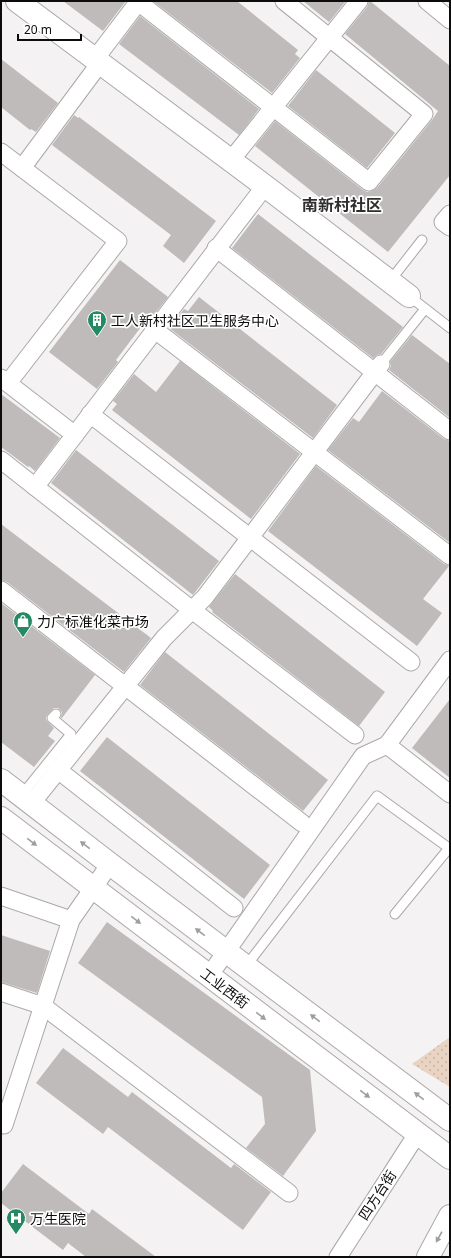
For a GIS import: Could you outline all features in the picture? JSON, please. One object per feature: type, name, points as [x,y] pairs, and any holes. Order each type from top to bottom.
[{"type":"main road","points":[[17,1],[265,186],[417,303]]},
{"type":"main road","points":[[1,780],[450,1120]]},
{"type":"main road","name":"工业西街","points":[[1,818],[450,1158]]},
{"type":"main road","points":[[428,1257],[450,1216]]},
{"type":"street","points":[[22,168],[138,1],[369,182],[424,114],[284,1]]},
{"type":"street","points":[[230,160],[359,1]]},
{"type":"street","points":[[427,1],[450,20]]},
{"type":"street","points":[[1,152],[118,241],[4,380],[75,435]]},
{"type":"street","points":[[35,487],[90,414],[150,326],[216,248],[265,186]]},
{"type":"street","points":[[450,214],[444,222],[450,228]]},
{"type":"street","points":[[216,248],[378,368],[450,430]]},
{"type":"street","points":[[150,326],[450,556]]},
{"type":"street","points":[[26,800],[58,770],[164,638],[205,597],[378,368]]},
{"type":"street","points":[[90,414],[411,662]]},
{"type":"street","points":[[1,460],[192,610],[355,735]]},
{"type":"street","points":[[1,590],[126,685],[302,823]]},
{"type":"street","points":[[209,976],[363,756],[387,745],[445,678],[450,660]]},
{"type":"street","points":[[387,745],[450,794]]},
{"type":"street","points":[[58,770],[234,908]]},
{"type":"street","points":[[4,1125],[71,920],[110,864]]},
{"type":"street","points":[[1,896],[71,920]]},
{"type":"street","points":[[1,992],[43,1006],[289,1193]]},
{"type":"street","name":"四方台街","points":[[338,1257],[417,1134]]},
{"type":"lane","points":[[390,282],[422,240]]},
{"type":"lane","points":[[378,368],[417,303],[450,328]]},
{"type":"lane","points":[[26,800],[71,734],[52,718],[56,714]]},
{"type":"lane","points":[[246,966],[377,796],[449,848],[395,914]]},
{"type":"shaded area","points":[[450,1037],[450,1087],[412,1064]]},
{"type":"building","points":[[63,1],[126,1],[103,31]]},
{"type":"building","points":[[153,1],[237,1],[298,50],[295,54],[300,58],[272,93]]},
{"type":"building","points":[[303,1],[346,1],[329,22]]},
{"type":"building","points":[[369,1],[450,66],[450,175],[388,252],[255,146],[275,121],[367,192],[377,188],[432,120],[438,111],[345,34],[367,7]]},
{"type":"building","points":[[140,16],[259,109],[239,135],[119,44]]},
{"type":"building","points":[[1,59],[58,103],[36,132],[31,129],[30,130],[1,107]]},
{"type":"building","points":[[316,70],[395,133],[367,168],[288,106]]},
{"type":"building","points":[[74,115],[78,118],[79,117],[216,221],[184,263],[163,246],[171,235],[52,145]]},
{"type":"building","points":[[258,214],[403,327],[381,354],[373,358],[232,248]]},
{"type":"building","name":"工人新村社区卫生服务中心","points":[[120,260],[168,297],[153,316],[151,314],[149,317],[143,316],[140,319],[139,324],[141,327],[116,360],[118,362],[97,389],[49,352]]},
{"type":"building","points":[[199,297],[337,405],[313,438],[169,328],[184,309],[188,311]]},
{"type":"building","points":[[412,335],[450,364],[450,418],[389,370],[391,366],[390,362]]},
{"type":"building","points":[[180,361],[300,454],[251,519],[112,410],[117,404],[113,401],[134,374],[156,392]]},
{"type":"building","points":[[382,391],[444,439],[450,441],[450,543],[328,450],[353,418],[359,422]]},
{"type":"building","points":[[1,394],[60,438],[35,471],[1,447]]},
{"type":"building","points":[[76,450],[219,561],[193,595],[51,483]]},
{"type":"building","points":[[316,466],[444,564],[449,566],[423,599],[442,613],[417,646],[268,531]]},
{"type":"building","points":[[1,524],[151,638],[124,672],[7,582],[1,580]]},
{"type":"building","points":[[235,574],[385,692],[359,726],[212,612],[213,611],[209,607]]},
{"type":"building","name":"力广标准化菜市场","points":[[1,603],[95,675],[62,718],[62,712],[58,708],[54,708],[46,717],[46,720],[54,728],[48,736],[55,741],[34,767],[1,742]]},
{"type":"building","points":[[165,652],[328,780],[303,811],[140,685]]},
{"type":"building","points":[[450,699],[450,778],[412,748]]},
{"type":"building","points":[[107,737],[270,865],[244,899],[80,771]]},
{"type":"building","points":[[107,922],[310,1070],[316,1131],[283,1176],[246,1148],[265,1124],[262,1097],[78,963]]},
{"type":"building","points":[[1,935],[50,951],[37,993],[1,982]]},
{"type":"building","points":[[63,1048],[128,1097],[132,1092],[231,1168],[234,1164],[271,1192],[243,1230],[108,1127],[103,1134],[36,1083]]},
{"type":"building","points":[[23,1164],[89,1214],[92,1209],[156,1257],[86,1257],[68,1243],[63,1250],[1,1203],[1,1193]]},
{"type":"place","name":"工人新村社区卫生服务中心","points":[[97,337]]},
{"type":"place","name":"力广标准化菜市场","points":[[23,638]]},
{"type":"place","name":"万生医院","points":[[16,1235]]},
{"type":"district","name":"南新村社区","points":[[342,205]]}]
